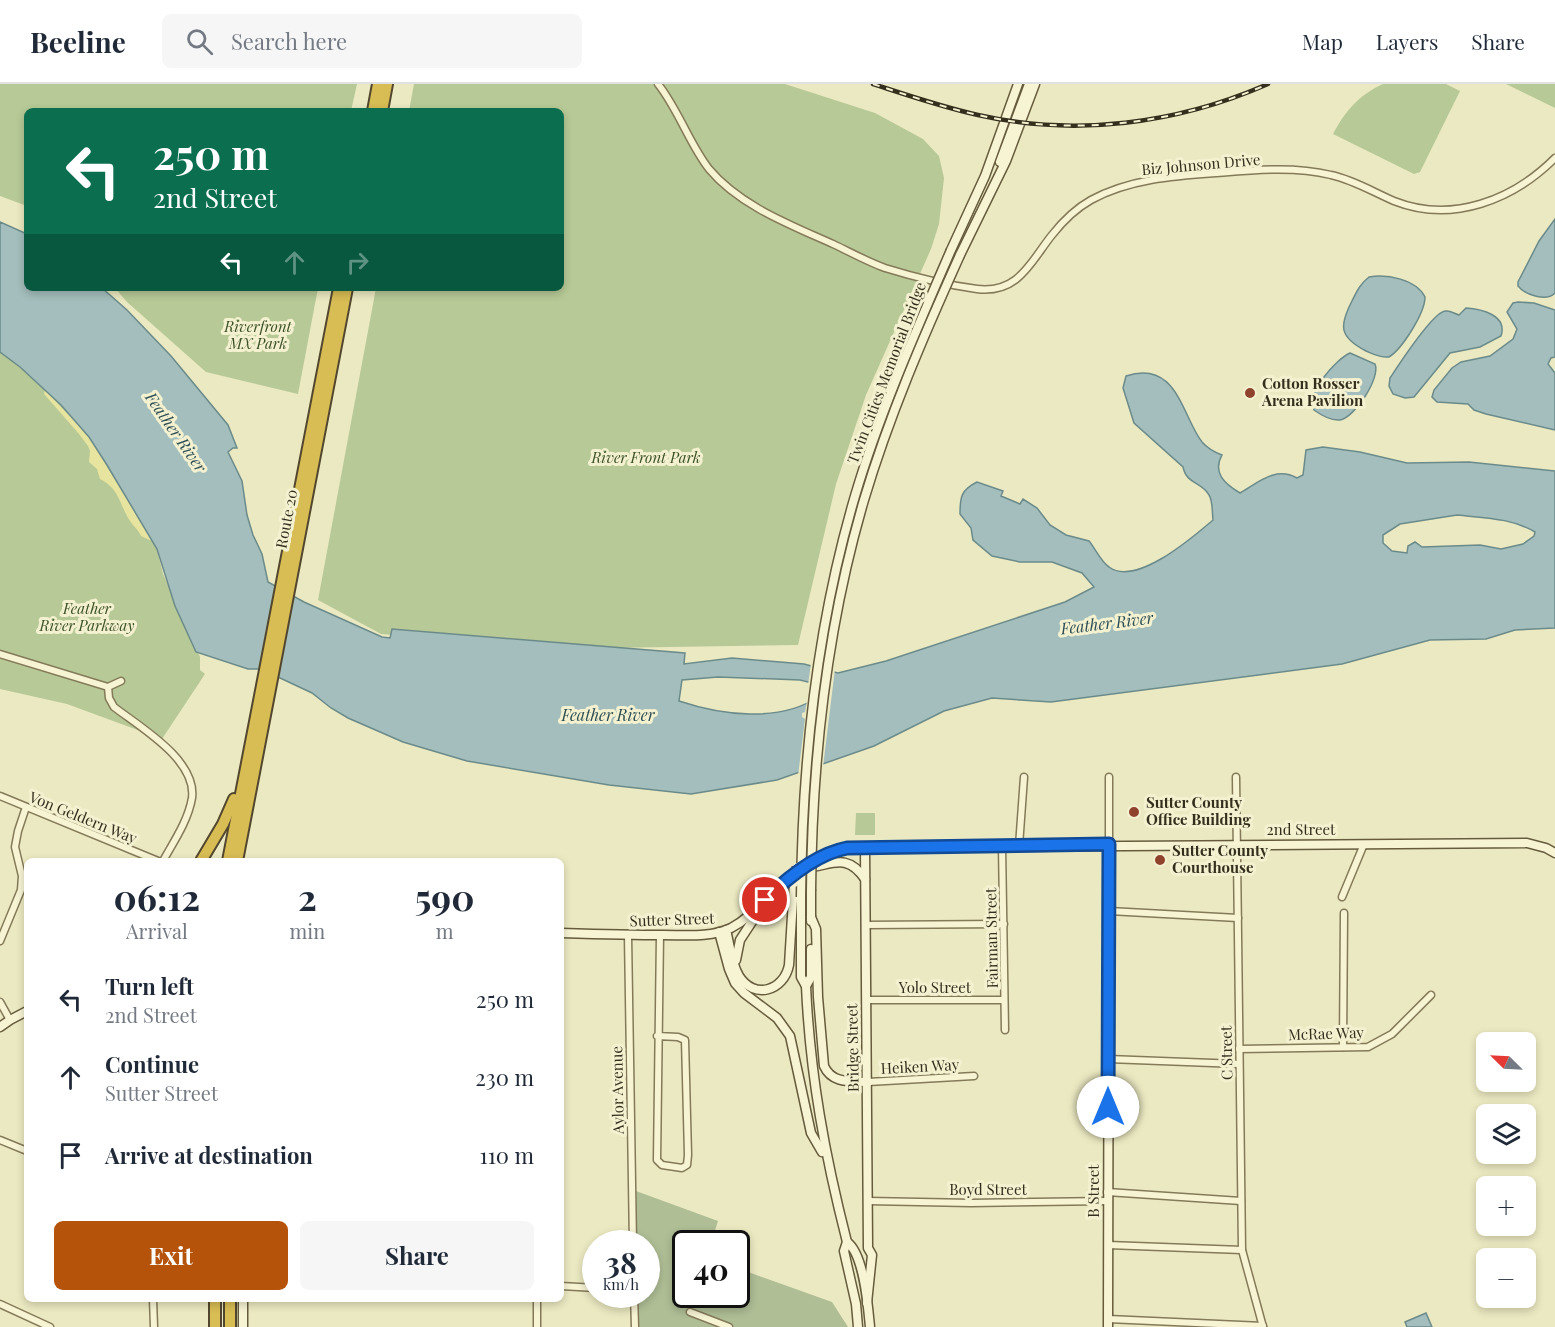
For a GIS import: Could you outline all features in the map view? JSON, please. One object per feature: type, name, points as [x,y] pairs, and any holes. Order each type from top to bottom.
[{"type":"highway","points":[[374,108],[378,84]]},
{"type":"highway","points":[[383,108],[387,84]]},
{"type":"highway","name":"Route 20","points":[[252,755],[338,291]]},
{"type":"highway","name":"Route 20","points":[[252,755],[346,291]]},
{"type":"highway","points":[[203,858],[226,817],[252,755]]},
{"type":"highway","points":[[237,858],[252,755]]},
{"type":"highway","points":[[229,858],[245,768]]},
{"type":"highway","points":[[214,1302],[214,1327]]},
{"type":"highway","points":[[230,1302],[230,1327]]},
{"type":"main road","name":"Twin Cities Memorial Bridge","points":[[806,986],[801,977],[801,846],[804,800],[819,659],[838,560],[860,481],[885,406],[985,176],[1018,84]]},
{"type":"main road","name":"Twin Cities Memorial Bridge","points":[[811,917],[813,806],[829,660],[844,576],[864,501],[891,418],[921,344],[986,199],[1029,84]]},
{"type":"main road","name":"Twin Cities Memorial Bridge","points":[[986,199],[990,196],[1006,161],[1035,84]]},
{"type":"main road","name":"2nd Street","points":[[865,847],[1527,843],[1555,853]]},
{"type":"main road","name":"B Street","points":[[1108,1323],[1109,844]]},
{"type":"main road","points":[[723,931],[740,978],[755,988],[772,988],[782,982],[789,965],[793,902],[801,846]]},
{"type":"main road","name":"Sutter Street","points":[[564,933],[628,936],[700,935],[723,931],[749,916],[784,882],[804,868],[835,851],[865,847]]},
{"type":"main road","name":"Bridge Street","points":[[865,847],[868,1248],[872,1255],[867,1303]]},
{"type":"main road","points":[[804,868],[820,867],[841,861],[856,868],[865,879]]},
{"type":"main road","points":[[736,966],[740,940],[765,900]]},
{"type":"main road","points":[[811,917],[811,977],[806,986],[813,1082],[827,1160],[848,1242],[854,1247],[870,1327]]},
{"type":"main road","points":[[811,917],[816,929],[818,997],[824,1066],[828,1074],[837,1079],[868,1082]]},
{"type":"main road","points":[[723,931],[729,969],[735,983],[744,993],[777,1018],[790,1036],[811,1133],[827,1160]]},
{"type":"main road","points":[[0,1027],[24,1013]]},
{"type":"main road","points":[[848,1242],[844,1251],[856,1304],[858,1327]]},
{"type":"main road","points":[[243,1302],[243,1327]]},
{"type":"street","name":"Biz Johnson Drive","points":[[658,84],[709,169],[741,197],[797,228],[884,267],[978,289],[1001,287],[1017,279],[1030,267],[1052,235],[1069,216],[1102,194],[1136,182],[1239,171],[1306,171],[1345,178],[1404,205],[1429,209],[1453,209],[1479,205],[1504,196],[1528,182],[1555,158]]},
{"type":"street","points":[[0,654],[108,687],[121,681]]},
{"type":"street","points":[[108,687],[109,698],[114,707],[168,748],[189,774],[192,796],[183,825],[165,858]]},
{"type":"street","points":[[1019,846],[1024,777]]},
{"type":"street","name":"B Street","points":[[1109,777],[1109,844]]},
{"type":"street","name":"C Street","points":[[1236,777],[1242,1250],[1263,1327]]},
{"type":"street","name":"Von Geldern Way","points":[[0,796],[151,858]]},
{"type":"street","points":[[0,941],[21,890],[22,876],[15,847],[26,807]]},
{"type":"street","points":[[1342,897],[1364,844]]},
{"type":"street","name":"Fairman Street","points":[[1002,846],[1005,1030]]},
{"type":"street","points":[[1109,911],[1238,918]]},
{"type":"street","points":[[1343,1047],[1344,913]]},
{"type":"street","points":[[865,925],[1004,924]]},
{"type":"street","points":[[657,1036],[678,1037],[685,1040],[688,1155],[687,1165],[682,1168],[662,1165],[657,1160],[657,1036],[660,935]]},
{"type":"street","name":"Aylor Avenue","points":[[628,936],[633,1230]]},
{"type":"street","name":"McRae Way","points":[[1239,1049],[1368,1047],[1392,1034],[1431,995]]},
{"type":"street","name":"Yolo Street","points":[[866,1000],[1004,1000]]},
{"type":"street","points":[[0,1002],[10,1020]]},
{"type":"street","points":[[1108,1059],[1239,1064]]},
{"type":"street","name":"Heiken Way","points":[[868,1082],[974,1076]]},
{"type":"street","points":[[0,1140],[24,1150]]},
{"type":"street","name":"Boyd Street","points":[[868,1201],[970,1203],[1107,1197],[1241,1201]]},
{"type":"street","points":[[1108,1245],[1242,1250]]},
{"type":"street","points":[[564,1286],[582,1287]]},
{"type":"street","points":[[153,1302],[154,1327]]},
{"type":"street","points":[[537,1302],[537,1327]]},
{"type":"street","points":[[0,1304],[50,1327]]},
{"type":"street","points":[[634,1308],[635,1327]]},
{"type":"street","points":[[690,1312],[729,1327]]},
{"type":"street","points":[[1108,1323],[1263,1327]]},
{"type":"green space","points":[[0,84],[357,84],[352,108],[24,108],[24,205],[0,196]]},
{"type":"green space","name":"River Front Park","points":[[414,84],[785,84],[875,113],[923,139],[939,156],[944,178],[939,224],[931,249],[866,395],[836,484],[798,645],[544,649],[381,634],[318,600],[375,291],[564,291],[564,108],[410,108]]},
{"type":"green space","points":[[1383,84],[1446,84],[1460,91],[1420,172],[1414,174],[1333,134],[1342,118],[1354,104]]},
{"type":"green space","points":[[1506,84],[1555,84],[1555,108]]},
{"type":"green space","name":"Riverfront MX Park","points":[[118,291],[317,291],[298,394],[206,372]]},
{"type":"green space","name":"Feather River Parkway","points":[[0,352],[61,405],[107,465],[157,549],[163,574],[200,657],[200,670],[205,674],[162,739],[67,704],[0,689]]},
{"type":"green space","points":[[856,813],[875,813],[875,835],[855,835]]},
{"type":"green space","points":[[636,1191],[718,1221],[715,1230],[672,1230],[672,1308],[750,1308],[750,1273],[832,1302],[848,1327],[637,1327],[637,1308],[660,1308],[660,1230],[636,1230]]},
{"type":"sand","points":[[45,390],[89,437],[152,541],[141,536],[130,521],[112,487],[100,479],[97,469],[89,462],[88,446],[44,394]]},
{"type":"water","points":[[1555,219],[1555,293],[1547,297],[1531,295],[1518,286],[1518,282],[1539,241]]},
{"type":"water","name":"Feather River","points":[[0,222],[24,233],[24,291],[105,291],[171,356],[228,425],[237,448],[228,452],[242,481],[247,515],[262,554],[268,582],[304,602],[382,637],[390,638],[392,629],[685,653],[684,664],[732,658],[804,664],[838,673],[886,661],[1065,602],[1094,587],[1082,573],[1052,562],[1020,562],[992,556],[973,540],[971,528],[960,514],[961,499],[965,491],[977,482],[1003,491],[1001,496],[1020,504],[1023,499],[1037,508],[1050,525],[1066,535],[1089,541],[1106,565],[1120,571],[1134,570],[1148,565],[1178,548],[1213,520],[1211,500],[1202,487],[1188,477],[1183,467],[1134,423],[1123,388],[1126,376],[1143,373],[1157,375],[1176,393],[1202,442],[1211,450],[1222,455],[1218,467],[1219,473],[1229,486],[1240,493],[1261,480],[1275,475],[1282,474],[1297,478],[1303,475],[1306,450],[1323,447],[1360,452],[1407,463],[1469,462],[1555,471],[1555,628],[1515,630],[1486,639],[1430,640],[1342,664],[1051,702],[992,698],[944,711],[874,746],[777,780],[691,794],[609,785],[467,761],[403,742],[348,718],[312,693],[261,669],[248,669],[196,652],[175,606],[157,549],[107,465],[89,437],[61,405],[0,352]],"holes":[[[1457,515],[1487,518],[1526,527],[1535,532],[1534,536],[1523,544],[1501,549],[1480,545],[1422,547],[1415,542],[1408,546],[1407,553],[1392,551],[1383,543],[1383,535],[1400,524]],[[718,677],[800,680],[816,684],[818,697],[786,711],[731,713],[679,701],[682,680]]]},
{"type":"water","points":[[1384,276],[1400,279],[1415,286],[1425,297],[1412,330],[1389,357],[1377,356],[1357,346],[1346,336],[1344,330],[1348,310],[1359,288],[1369,277]]},
{"type":"water","points":[[1513,303],[1534,303],[1555,310],[1555,357],[1551,358],[1548,364],[1555,373],[1555,430],[1486,414],[1474,410],[1468,404],[1437,402],[1432,397],[1434,390],[1452,368],[1461,362],[1490,356],[1513,339],[1517,329],[1507,312]]},
{"type":"water","points":[[1466,308],[1486,312],[1497,318],[1501,323],[1501,336],[1480,347],[1450,353],[1414,397],[1405,398],[1393,394],[1389,386],[1390,378],[1424,330],[1439,314],[1447,311],[1459,315]]},
{"type":"water","points":[[1350,353],[1375,364],[1374,378],[1359,405],[1346,418],[1330,419],[1314,410],[1314,395],[1323,378],[1337,362]]},
{"type":"water","points":[[1426,1313],[1432,1327],[1407,1327],[1405,1322]]},
{"type":"pier","points":[[811,663],[835,669],[823,767],[798,776],[805,719],[802,713],[805,712],[807,701],[815,695],[814,687],[808,685]]},
{"type":"railway","points":[[873,84],[978,115],[1015,122],[1051,125],[1125,123],[1162,117],[1198,109],[1268,84]]},
{"type":"place","name":"Cotton Rosser Arena Pavilion","points":[[1250,393]]},
{"type":"place","name":"Sutter County Office Building","points":[[1134,812]]},
{"type":"place","name":"Sutter County Courthouse","points":[[1160,860]]},
{"type":"route","points":[[765,900],[784,882],[804,868],[827,854],[847,848],[1109,844],[1108,1107]]}]
